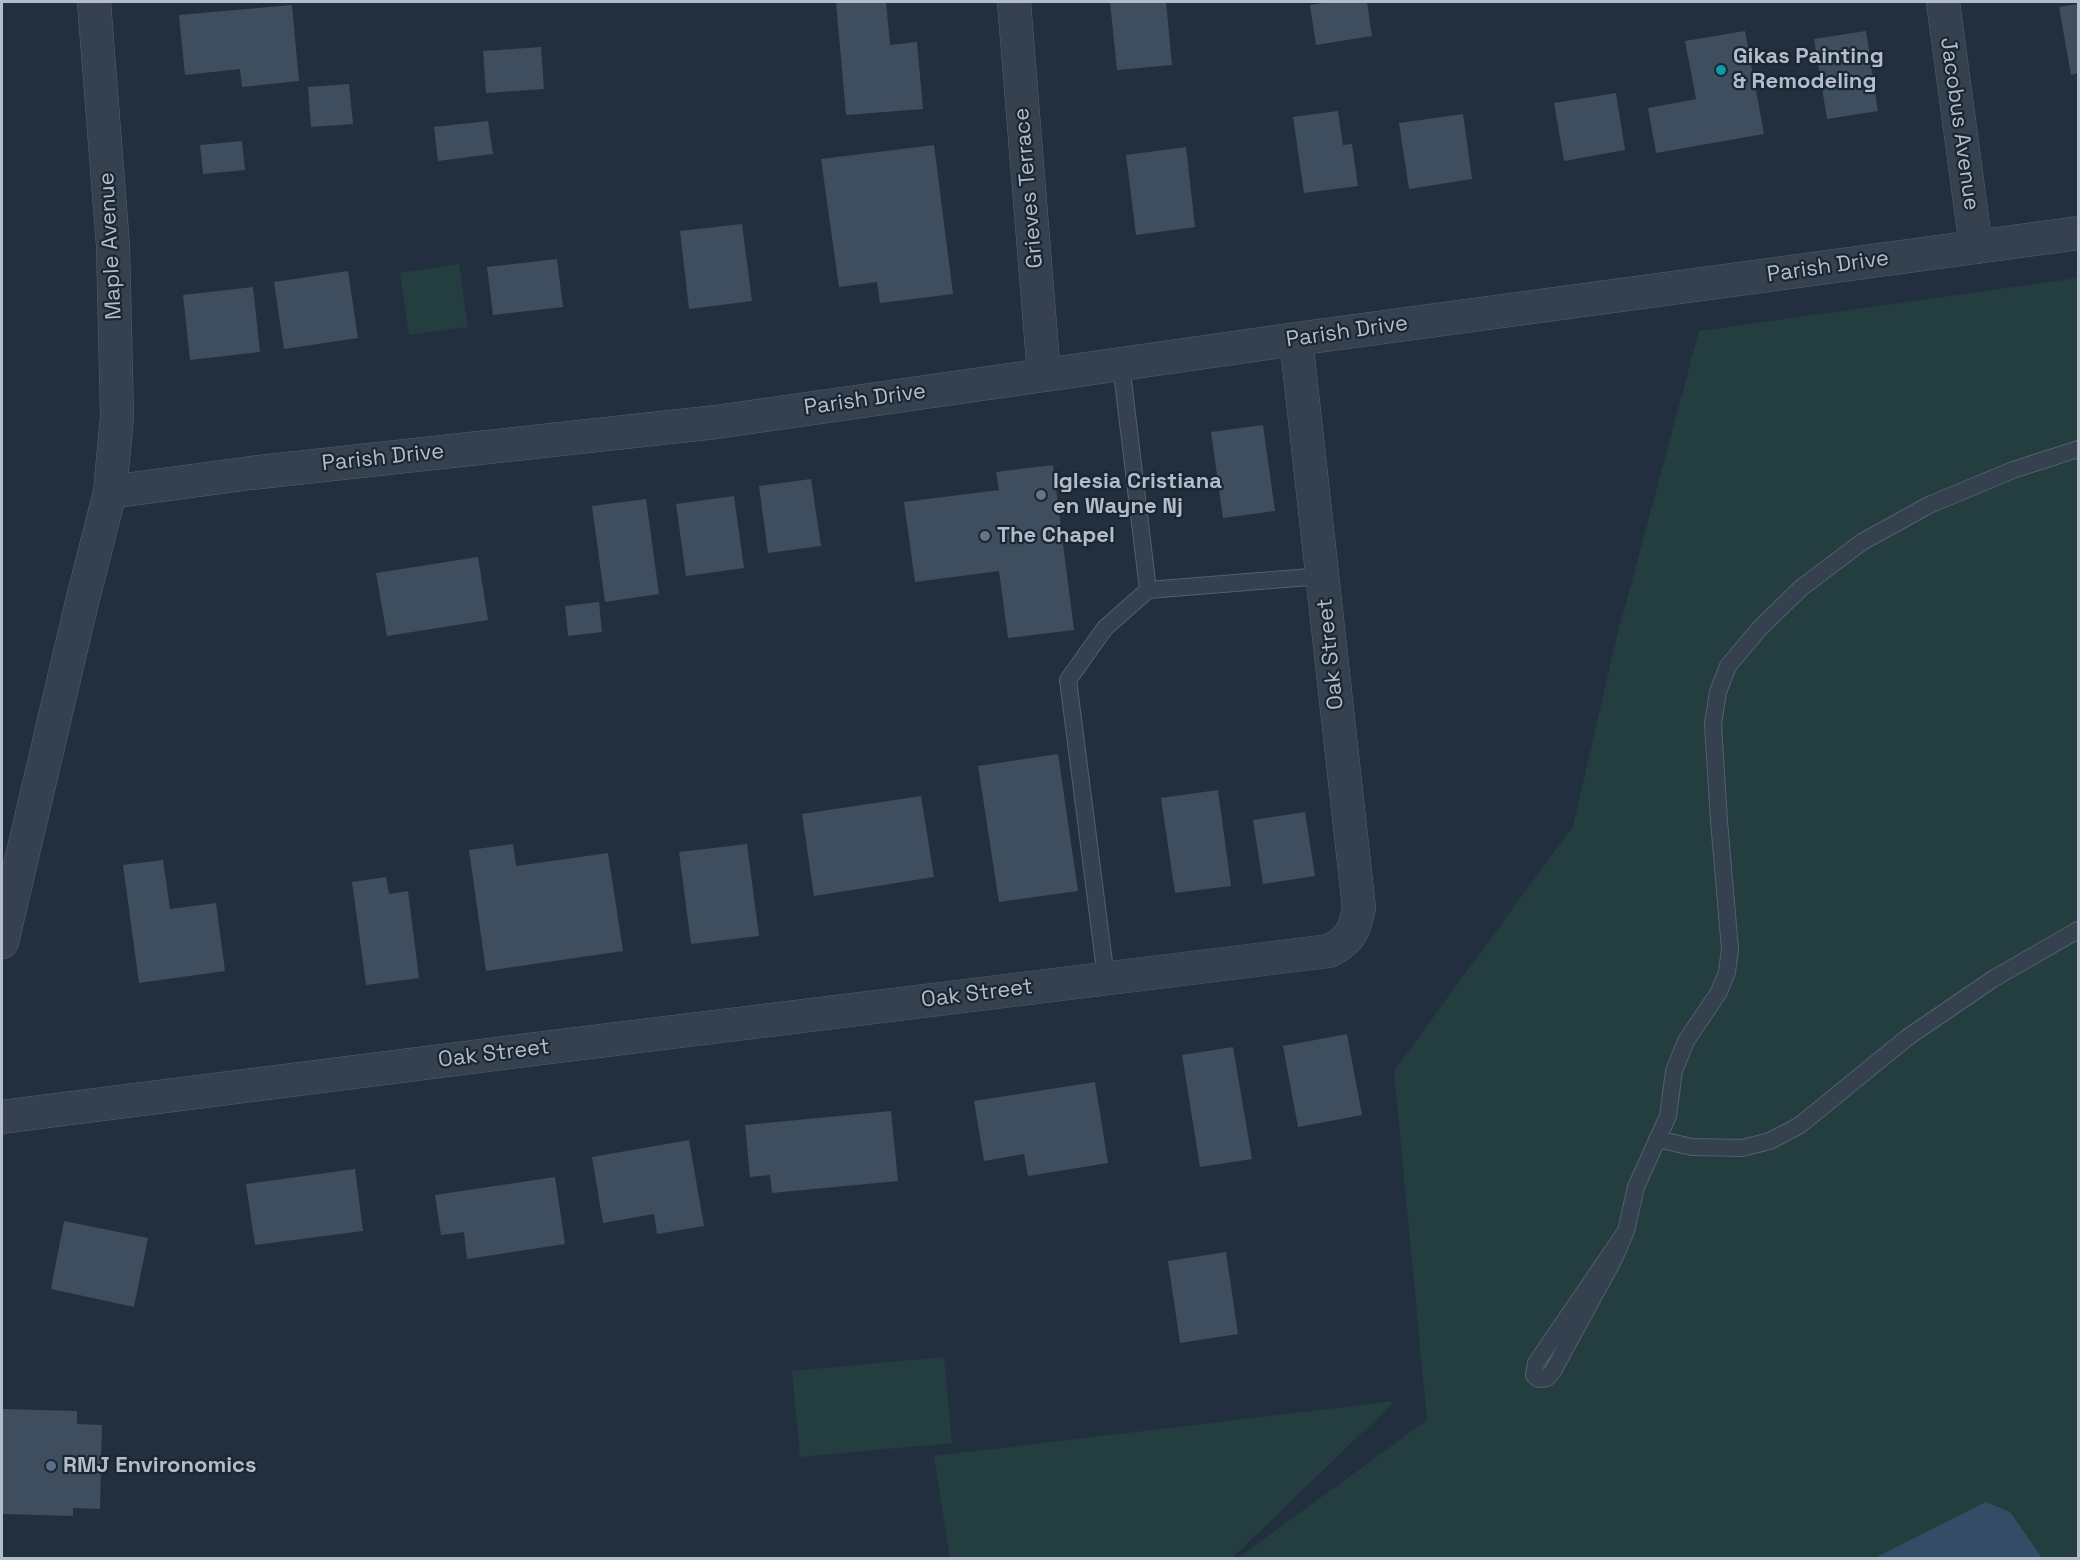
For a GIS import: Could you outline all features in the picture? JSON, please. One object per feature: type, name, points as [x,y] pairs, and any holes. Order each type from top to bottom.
[{"type":"street","name":"Maple Avenue","points":[[94,2],[113,246],[117,416],[110,492]]},
{"type":"street","name":"Grieves Terrace","points":[[1014,2],[1044,375]]},
{"type":"street","name":"Jacobus Avenue","points":[[1943,2],[1976,247]]},
{"type":"street","name":"Parish Drive","points":[[110,492],[251,473],[716,422],[1121,363],[2079,233]]},
{"type":"street","name":"Oak Street","points":[[2,1118],[534,1048],[1329,951],[1344,943],[1355,928],[1359,908],[1296,339]]},
{"type":"street","points":[[2,942],[110,492]]},
{"type":"lane","points":[[1121,363],[1148,590]]},
{"type":"lane","points":[[1626,1231],[1536,1363],[1534,1375],[1538,1379],[1546,1378],[1553,1371],[1614,1259],[1626,1231],[1636,1187],[1668,1116],[1674,1071],[1686,1041],[1719,992],[1727,972],[1730,949],[1713,724],[1718,692],[1728,666],[1760,628],[1801,588],[1862,542],[1929,505],[2013,470],[2079,448]]},
{"type":"lane","points":[[1106,978],[1068,680],[1105,628],[1148,590],[1322,576]]},
{"type":"lane","points":[[1657,1139],[1692,1147],[1742,1148],[1770,1141],[1800,1125],[1908,1036],[1993,978],[2079,930]]},
{"type":"green space","points":[[459,264],[468,327],[409,335],[400,273]]},
{"type":"green space","points":[[2078,278],[2078,1558],[1238,1558],[1427,1420],[1394,1071],[1573,826],[1615,644],[1699,331]]},
{"type":"green space","points":[[944,1357],[952,1443],[800,1457],[792,1371]]},
{"type":"green space","points":[[1395,1401],[1232,1558],[950,1558],[934,1456]]},
{"type":"water","points":[[1986,1502],[2010,1512],[2042,1558],[1875,1558]]},
{"type":"building","points":[[836,2],[886,2],[890,45],[917,42],[923,109],[846,115]]},
{"type":"building","points":[[1110,2],[1166,2],[1172,65],[1117,70]]},
{"type":"building","points":[[1330,2],[1367,2],[1372,36],[1316,45],[1310,5]]},
{"type":"building","points":[[2078,4],[2078,73],[2071,75],[2059,7]]},
{"type":"building","points":[[292,5],[299,81],[242,87],[240,69],[185,75],[179,15]]},
{"type":"building","name":"Gikas Painting & Remodeling","points":[[1745,31],[1764,134],[1656,153],[1648,108],[1696,99],[1685,41]]},
{"type":"building","points":[[1866,31],[1878,111],[1827,119],[1814,39]]},
{"type":"building","points":[[541,47],[544,89],[486,93],[483,51]]},
{"type":"building","points":[[349,84],[353,124],[311,127],[308,87]]},
{"type":"building","points":[[1616,93],[1625,150],[1564,161],[1554,103]]},
{"type":"building","points":[[1338,111],[1343,145],[1352,144],[1358,186],[1304,193],[1293,117]]},
{"type":"building","points":[[1463,114],[1472,179],[1409,189],[1399,123]]},
{"type":"building","points":[[488,121],[493,154],[438,161],[434,127]]},
{"type":"building","points":[[242,141],[245,170],[203,174],[200,145]]},
{"type":"building","points":[[934,145],[953,294],[880,303],[877,282],[839,287],[821,159]]},
{"type":"building","points":[[1186,147],[1195,227],[1136,235],[1126,155]]},
{"type":"building","points":[[742,224],[752,301],[689,309],[680,231]]},
{"type":"building","points":[[557,259],[563,307],[493,315],[487,267]]},
{"type":"building","points":[[348,271],[358,338],[284,349],[274,282]]},
{"type":"building","points":[[253,287],[260,352],[190,360],[183,295]]},
{"type":"building","points":[[1263,425],[1275,511],[1223,518],[1211,432]]},
{"type":"building","name":"The Chapel","points":[[1053,465],[1074,630],[1008,638],[999,571],[915,582],[904,502],[999,490],[996,472]]},
{"type":"building","points":[[811,479],[821,546],[768,553],[759,486]]},
{"type":"building","points":[[734,496],[744,568],[686,576],[676,504]]},
{"type":"building","points":[[646,499],[659,594],[605,602],[592,506]]},
{"type":"building","points":[[478,557],[488,620],[387,636],[376,573]]},
{"type":"building","points":[[599,602],[602,632],[568,636],[565,606]]},
{"type":"building","points":[[1058,754],[1078,891],[999,902],[978,766]]},
{"type":"building","points":[[1218,790],[1231,886],[1175,893],[1161,798]]},
{"type":"building","points":[[921,796],[934,877],[814,896],[802,814]]},
{"type":"building","points":[[1305,812],[1315,876],[1263,884],[1253,820]]},
{"type":"building","points":[[513,844],[516,866],[608,853],[623,951],[486,971],[469,850]]},
{"type":"building","points":[[747,844],[759,936],[691,944],[679,852]]},
{"type":"building","points":[[163,860],[170,909],[216,903],[225,971],[139,983],[123,865]]},
{"type":"building","points":[[386,877],[389,894],[408,891],[419,978],[366,985],[352,882]]},
{"type":"building","points":[[1347,1034],[1362,1115],[1298,1127],[1283,1046]]},
{"type":"building","points":[[1233,1047],[1252,1159],[1200,1167],[1182,1055]]},
{"type":"building","points":[[1095,1082],[1108,1163],[1028,1176],[1024,1154],[984,1161],[974,1101]]},
{"type":"building","points":[[891,1111],[898,1181],[772,1193],[770,1175],[750,1177],[745,1125]]},
{"type":"building","points":[[689,1140],[704,1226],[657,1234],[654,1214],[603,1223],[592,1157]]},
{"type":"building","points":[[355,1169],[363,1231],[255,1245],[246,1184]]},
{"type":"building","points":[[555,1177],[565,1244],[467,1259],[464,1232],[441,1235],[435,1195]]},
{"type":"building","points":[[64,1221],[148,1238],[134,1307],[51,1289]]},
{"type":"building","points":[[1226,1252],[1238,1334],[1180,1343],[1168,1261]]},
{"type":"building","name":"RMJ Environomics","points":[[2,1409],[77,1411],[77,1424],[102,1425],[100,1509],[73,1508],[73,1516],[2,1514]]},
{"type":"place","name":"Gikas Painting & Remodeling","points":[[1721,70]]},
{"type":"place","name":"Iglesia Cristiana en Wayne Nj","points":[[1041,495]]},
{"type":"place","name":"The Chapel","points":[[985,536]]},
{"type":"place","name":"RMJ Environomics","points":[[51,1466]]}]
